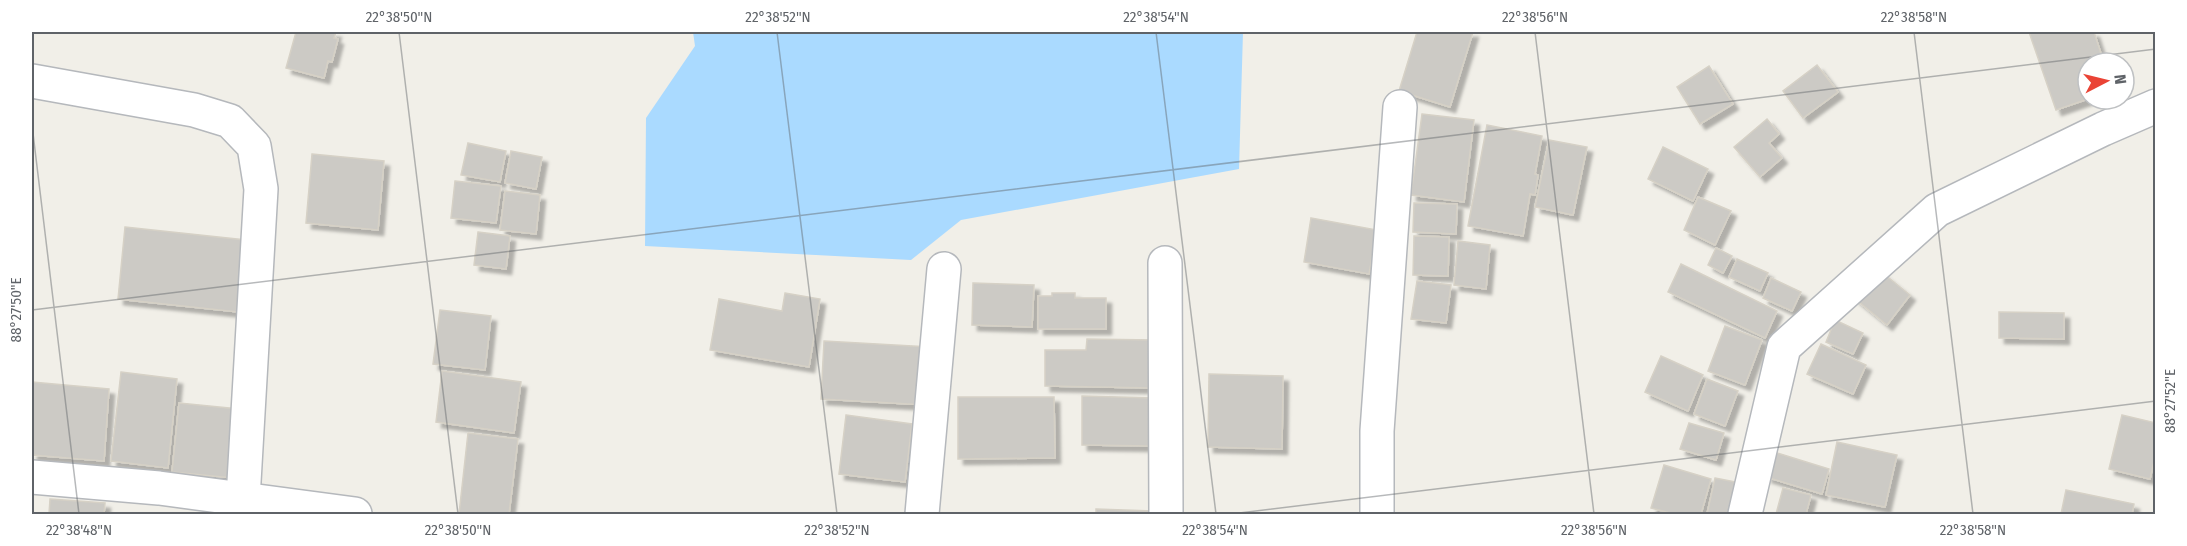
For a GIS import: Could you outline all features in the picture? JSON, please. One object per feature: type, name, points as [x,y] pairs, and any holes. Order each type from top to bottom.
[{"type":"street","points":[[32,81],[194,110],[230,121],[254,146],[261,189],[243,499]]},
{"type":"street","points":[[1745,514],[1784,347],[1937,210],[2103,129],[2156,106]]},
{"type":"street","points":[[1377,514],[1377,431],[1400,107]]},
{"type":"street","points":[[1165,263],[1166,514]]},
{"type":"street","points":[[922,514],[944,269]]},
{"type":"street","points":[[32,477],[159,488],[355,514]]},
{"type":"water","points":[[693,32],[1243,32],[1239,169],[961,220],[911,260],[645,246],[646,118],[695,46]]},
{"type":"building","points":[[296,32],[336,32],[334,38],[338,39],[332,62],[328,61],[324,78],[286,68]]},
{"type":"building","points":[[1417,32],[1473,32],[1450,107],[1399,91]]},
{"type":"building","points":[[2029,32],[2094,32],[2100,51],[2076,51],[2076,103],[2056,110]]},
{"type":"building","points":[[1817,65],[1838,92],[1803,118],[1783,91]]},
{"type":"building","points":[[1709,66],[1733,104],[1700,124],[1677,87]]},
{"type":"building","points":[[1422,114],[1474,120],[1464,202],[1411,195]]},
{"type":"building","points":[[1767,119],[1779,134],[1769,143],[1782,158],[1760,177],[1734,147]]},
{"type":"building","points":[[1487,125],[1542,136],[1535,174],[1538,175],[1535,195],[1530,194],[1523,236],[1468,226]]},
{"type":"building","points":[[1549,140],[1587,147],[1573,215],[1535,207]]},
{"type":"building","points":[[468,143],[506,151],[500,182],[461,175]]},
{"type":"building","points":[[1663,147],[1708,169],[1693,201],[1648,179]]},
{"type":"building","points":[[511,151],[542,157],[536,189],[505,183]]},
{"type":"building","points":[[312,154],[384,161],[378,230],[306,223]]},
{"type":"building","points":[[455,181],[501,186],[496,223],[451,218]]},
{"type":"building","points":[[505,191],[540,195],[536,234],[500,230]]},
{"type":"building","points":[[1698,197],[1731,211],[1715,245],[1684,230]]},
{"type":"building","points":[[1414,203],[1457,204],[1456,234],[1413,232]]},
{"type":"building","points":[[1311,218],[1377,230],[1369,274],[1304,262]]},
{"type":"building","points":[[125,227],[246,240],[238,312],[118,299]]},
{"type":"building","points":[[478,232],[510,236],[506,269],[474,265]]},
{"type":"building","points":[[1414,236],[1449,237],[1448,276],[1413,275]]},
{"type":"building","points":[[1458,241],[1490,245],[1486,289],[1454,285]]},
{"type":"building","points":[[1716,248],[1732,256],[1723,273],[1708,265]]},
{"type":"building","points":[[1737,259],[1768,273],[1760,291],[1729,277]]},
{"type":"building","points":[[1681,264],[1777,311],[1765,338],[1668,292]]},
{"type":"building","points":[[1878,269],[1910,295],[1887,325],[1854,298]]},
{"type":"building","points":[[1771,278],[1801,292],[1792,311],[1763,298]]},
{"type":"building","points":[[1417,281],[1451,285],[1446,323],[1411,319]]},
{"type":"building","points":[[973,283],[1034,285],[1032,327],[972,325]]},
{"type":"building","points":[[785,293],[820,299],[809,367],[710,350],[719,299],[782,311]]},
{"type":"building","points":[[1052,293],[1075,293],[1075,298],[1106,298],[1106,329],[1038,329],[1038,296],[1052,296]]},
{"type":"building","points":[[440,310],[491,316],[485,370],[433,364]]},
{"type":"building","points":[[1999,312],[2064,313],[2064,339],[1999,338]]},
{"type":"building","points":[[1835,320],[1863,333],[1853,354],[1826,342]]},
{"type":"building","points":[[1725,326],[1762,340],[1745,385],[1708,371]]},
{"type":"building","points":[[1087,339],[1154,340],[1153,388],[1045,386],[1045,350],[1086,350]]},
{"type":"building","points":[[824,341],[930,347],[926,405],[821,399]]},
{"type":"building","points":[[1821,344],[1866,365],[1853,394],[1807,374]]},
{"type":"building","points":[[1661,356],[1703,375],[1688,411],[1645,392]]},
{"type":"building","points":[[442,371],[521,382],[514,433],[436,422]]},
{"type":"building","points":[[121,372],[177,379],[168,468],[111,461]]},
{"type":"building","points":[[1209,374],[1283,376],[1282,449],[1208,447]]},
{"type":"building","points":[[1707,379],[1738,391],[1725,426],[1694,414]]},
{"type":"building","points":[[32,382],[109,389],[104,461],[32,455]]},
{"type":"building","points":[[1082,396],[1155,398],[1154,446],[1082,445]]},
{"type":"building","points":[[958,397],[1054,397],[1055,458],[958,459]]},
{"type":"building","points":[[179,403],[239,409],[233,478],[172,472]]},
{"type":"building","points":[[846,415],[912,424],[905,482],[839,474]]},
{"type":"building","points":[[2122,415],[2156,423],[2156,453],[2150,479],[2109,469]]},
{"type":"building","points":[[1689,423],[1724,433],[1716,460],[1680,449]]},
{"type":"building","points":[[468,433],[518,439],[509,514],[459,514]]},
{"type":"building","points":[[1837,442],[1897,455],[1885,507],[1826,495]]},
{"type":"building","points":[[1774,452],[1829,469],[1822,494],[1766,477]]},
{"type":"building","points":[[1664,465],[1711,479],[1701,514],[1674,514],[1651,508]]},
{"type":"building","points":[[1715,478],[1736,482],[1729,514],[1707,514]]},
{"type":"building","points":[[1783,488],[1811,495],[1806,514],[1776,514]]},
{"type":"building","points":[[2066,490],[2134,504],[2132,514],[2061,514]]},
{"type":"building","points":[[50,499],[105,503],[104,514],[49,514]]},
{"type":"building","points":[[1096,509],[1153,511],[1153,514],[1096,514]]}]
